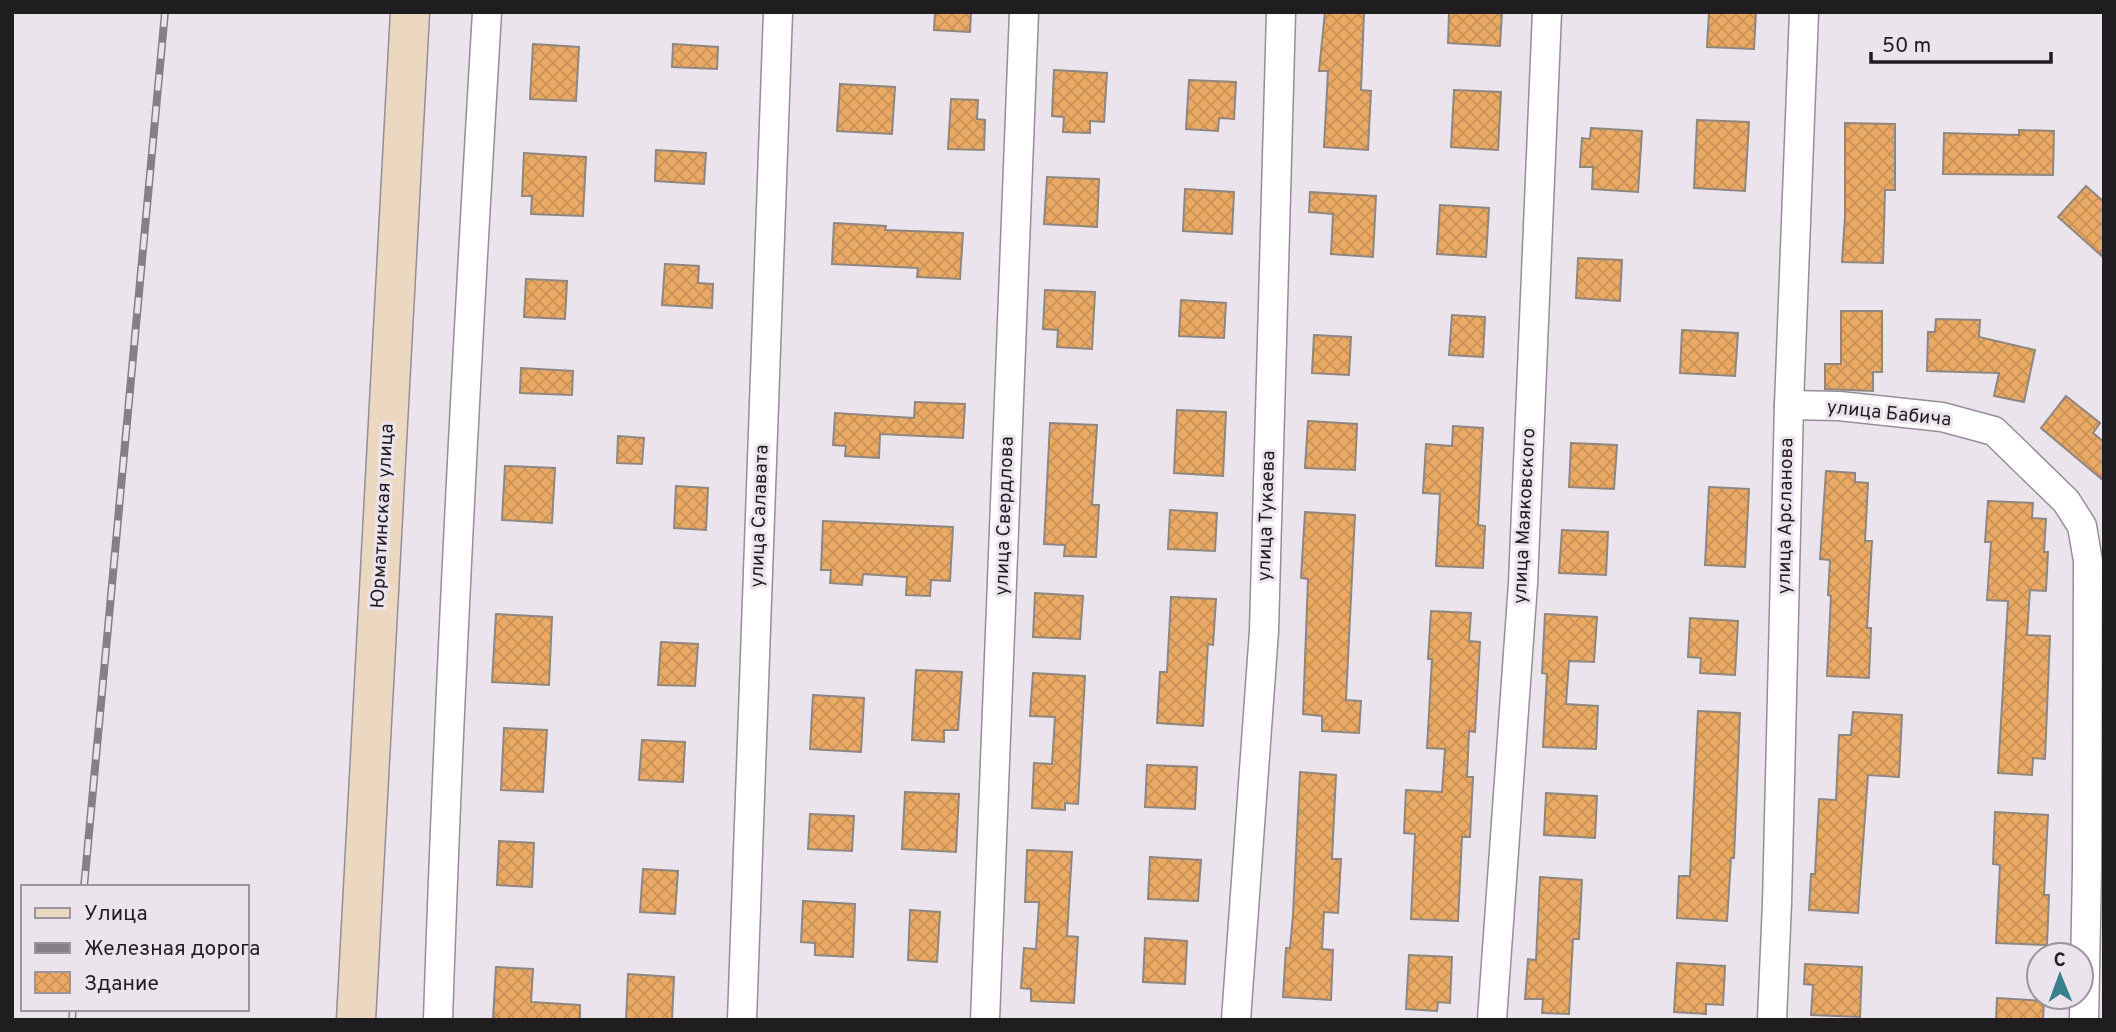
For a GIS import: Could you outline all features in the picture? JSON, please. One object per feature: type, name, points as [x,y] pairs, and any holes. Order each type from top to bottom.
[{"type":"main road","name":"Юрматинская улица","points":[[356,1020],[410,12]]},
{"type":"street","points":[[438,1020],[447,777],[487,12]]},
{"type":"street","name":"улица Салавата","points":[[742,1020],[778,12]]},
{"type":"street","name":"улица Свердлова","points":[[985,1020],[1024,12]]},
{"type":"street","name":"улица Тукаева","points":[[1236,1020],[1264,631],[1280,12]]},
{"type":"street","name":"улица Маяковского","points":[[1492,1020],[1523,583],[1547,12]]},
{"type":"street","name":"улица Арсланова","points":[[1772,1020],[1788,405],[1804,12]]},
{"type":"street","name":"улица Бабича","points":[[1788,405],[1839,406],[1942,417],[1994,430],[2066,501],[2082,526],[2088,561],[2084,1020]]},
{"type":"building","points":[[935,12],[971,12],[970,32],[934,30]]},
{"type":"building","points":[[1325,12],[1364,12],[1361,90],[1371,91],[1368,150],[1324,147],[1328,71],[1319,71]]},
{"type":"building","points":[[1449,12],[1502,12],[1500,46],[1448,43]]},
{"type":"building","points":[[1709,12],[1756,12],[1754,49],[1707,47]]},
{"type":"building","points":[[533,44],[579,47],[576,101],[530,99]]},
{"type":"building","points":[[673,44],[718,47],[717,69],[672,67]]},
{"type":"building","points":[[1054,70],[1107,73],[1104,122],[1090,121],[1090,133],[1063,132],[1064,117],[1052,116]]},
{"type":"building","points":[[1189,80],[1236,82],[1234,119],[1219,118],[1218,131],[1186,129]]},
{"type":"building","points":[[840,84],[895,87],[892,134],[837,131]]},
{"type":"building","points":[[1454,90],[1501,92],[1498,150],[1451,147]]},
{"type":"building","points":[[951,99],[978,100],[977,119],[985,120],[984,150],[948,149]]},
{"type":"building","points":[[1697,120],[1749,122],[1745,191],[1694,188]]},
{"type":"building","points":[[1845,123],[1895,124],[1895,190],[1885,190],[1883,263],[1842,262]]},
{"type":"building","points":[[1591,128],[1642,131],[1638,192],[1592,189],[1593,167],[1580,167],[1582,138],[1590,139]]},
{"type":"building","points":[[2019,130],[2054,131],[2053,175],[1943,174],[1944,133],[2019,135]]},
{"type":"building","points":[[656,150],[706,153],[704,184],[655,181]]},
{"type":"building","points":[[524,153],[586,157],[583,216],[531,214],[532,196],[522,196]]},
{"type":"building","points":[[1047,177],[1099,179],[1097,227],[1044,224]]},
{"type":"building","points":[[2086,186],[2104,202],[2104,258],[2058,217]]},
{"type":"building","points":[[1185,189],[1234,192],[1232,234],[1183,231]]},
{"type":"building","points":[[1310,192],[1376,196],[1373,257],[1331,254],[1333,214],[1309,212]]},
{"type":"building","points":[[1440,205],[1489,208],[1486,257],[1437,254]]},
{"type":"building","points":[[834,223],[886,226],[885,230],[963,233],[960,279],[917,277],[918,268],[832,264]]},
{"type":"building","points":[[1578,258],[1622,260],[1620,301],[1576,298]]},
{"type":"building","points":[[665,264],[699,266],[698,283],[713,284],[712,308],[662,305]]},
{"type":"building","points":[[526,279],[567,281],[565,319],[524,317]]},
{"type":"building","points":[[1045,290],[1095,292],[1092,349],[1057,347],[1058,330],[1043,329]]},
{"type":"building","points":[[1181,300],[1226,303],[1224,338],[1179,336]]},
{"type":"building","points":[[1841,311],[1882,311],[1882,372],[1873,372],[1873,391],[1825,389],[1825,364],[1841,364]]},
{"type":"building","points":[[1452,315],[1485,317],[1483,357],[1449,355]]},
{"type":"building","points":[[1936,319],[1980,320],[1979,337],[2035,350],[2024,402],[1994,396],[1999,373],[1927,371],[1928,332],[1935,332]]},
{"type":"building","points":[[1682,330],[1738,333],[1735,376],[1680,373]]},
{"type":"building","points":[[1314,335],[1351,337],[1349,375],[1312,373]]},
{"type":"building","points":[[521,368],[573,371],[572,395],[520,393]]},
{"type":"building","points":[[2066,396],[2100,423],[2093,433],[2104,442],[2104,481],[2041,428]]},
{"type":"building","points":[[915,402],[965,404],[963,438],[880,434],[879,458],[845,456],[846,446],[833,445],[835,413],[914,418]]},
{"type":"building","points":[[1177,410],[1226,412],[1223,476],[1174,473]]},
{"type":"building","points":[[1308,421],[1357,424],[1355,470],[1305,468]]},
{"type":"building","points":[[1050,423],[1097,425],[1092,505],[1099,505],[1096,557],[1064,556],[1065,545],[1044,544]]},
{"type":"building","points":[[1453,426],[1483,428],[1478,525],[1485,526],[1483,568],[1436,566],[1440,494],[1423,493],[1426,444],[1452,446]]},
{"type":"building","points":[[618,436],[644,438],[642,464],[617,463]]},
{"type":"building","points":[[1571,443],[1617,445],[1614,489],[1569,487]]},
{"type":"building","points":[[505,466],[555,468],[552,523],[502,520]]},
{"type":"building","points":[[1826,471],[1855,473],[1855,482],[1868,483],[1865,541],[1872,541],[1867,628],[1871,628],[1869,678],[1827,676],[1830,560],[1820,559]]},
{"type":"building","points":[[676,486],[708,488],[706,530],[674,528]]},
{"type":"building","points":[[1709,487],[1749,489],[1745,567],[1705,565]]},
{"type":"building","points":[[1988,501],[2033,503],[2032,518],[2046,519],[2046,591],[2030,590],[2027,635],[2050,636],[2045,759],[2033,758],[2032,775],[1998,773],[2008,601],[1987,600],[1991,542],[1985,542]]},
{"type":"building","points":[[1170,510],[1217,513],[1215,551],[1168,549]]},
{"type":"building","points":[[1305,512],[1355,515],[1346,700],[1361,701],[1359,733],[1322,731],[1322,716],[1303,714],[1308,579],[1301,578]]},
{"type":"building","points":[[823,521],[953,527],[950,581],[931,580],[930,596],[906,595],[907,577],[863,574],[862,585],[830,583],[831,570],[821,570]]},
{"type":"building","points":[[1562,530],[1608,532],[1606,575],[1559,573]]},
{"type":"building","points":[[1035,593],[1083,596],[1080,639],[1033,637]]},
{"type":"building","points":[[1171,597],[1216,599],[1213,645],[1208,644],[1203,726],[1157,723],[1160,672],[1167,672]]},
{"type":"building","points":[[1431,611],[1471,613],[1469,641],[1480,642],[1475,732],[1469,731],[1467,777],[1473,777],[1470,837],[1462,837],[1458,921],[1411,919],[1415,834],[1404,833],[1406,790],[1442,792],[1445,749],[1427,748],[1432,659],[1428,659]]},
{"type":"building","points":[[496,614],[552,617],[549,685],[492,682]]},
{"type":"building","points":[[1545,614],[1597,617],[1594,662],[1569,661],[1566,704],[1598,706],[1596,749],[1543,747],[1547,674],[1542,673]]},
{"type":"building","points":[[1690,618],[1738,621],[1735,675],[1700,673],[1701,658],[1688,657]]},
{"type":"building","points":[[661,642],[698,644],[695,686],[658,685]]},
{"type":"building","points":[[916,670],[962,672],[958,730],[944,730],[944,742],[912,740]]},
{"type":"building","points":[[1033,673],[1085,676],[1078,804],[1065,803],[1065,810],[1032,808],[1034,763],[1052,764],[1055,717],[1030,716]]},
{"type":"building","points":[[813,695],[864,698],[861,752],[810,749]]},
{"type":"building","points":[[1698,711],[1740,713],[1734,858],[1731,858],[1727,921],[1677,918],[1679,876],[1690,876]]},
{"type":"building","points":[[1853,712],[1902,715],[1899,777],[1868,775],[1858,913],[1809,910],[1811,874],[1815,874],[1819,799],[1836,800],[1839,735],[1851,735]]},
{"type":"building","points":[[504,728],[547,730],[543,792],[501,790]]},
{"type":"building","points":[[642,740],[685,742],[683,782],[639,780]]},
{"type":"building","points":[[1147,765],[1197,767],[1195,809],[1145,807]]},
{"type":"building","points":[[1300,772],[1336,775],[1332,859],[1341,859],[1338,913],[1324,912],[1322,949],[1333,950],[1331,1000],[1283,997],[1286,948],[1290,948],[1293,915]]},
{"type":"building","points":[[905,792],[959,794],[956,852],[902,849]]},
{"type":"building","points":[[1546,793],[1597,796],[1595,838],[1544,835]]},
{"type":"building","points":[[1995,812],[2048,815],[2044,895],[2049,895],[2047,941],[2025,941],[2025,944],[1996,943],[2000,865],[1993,864]]},
{"type":"building","points":[[810,814],[854,816],[852,851],[808,849]]},
{"type":"building","points":[[499,841],[534,843],[532,887],[497,885]]},
{"type":"building","points":[[1027,850],[1072,852],[1067,936],[1078,937],[1074,1003],[1031,1001],[1031,989],[1021,988],[1024,948],[1036,949],[1039,902],[1025,902]]},
{"type":"building","points":[[1150,857],[1201,860],[1198,901],[1148,899]]},
{"type":"building","points":[[643,869],[678,871],[675,914],[640,912]]},
{"type":"building","points":[[1540,877],[1582,880],[1579,939],[1573,939],[1569,1014],[1542,1013],[1543,999],[1525,999],[1528,959],[1536,960]]},
{"type":"building","points":[[803,901],[855,904],[853,957],[815,955],[815,943],[801,942]]},
{"type":"building","points":[[910,910],[940,912],[937,962],[908,960]]},
{"type":"building","points":[[1145,938],[1187,941],[1185,984],[1143,982]]},
{"type":"building","points":[[1409,955],[1452,957],[1450,1003],[1438,1002],[1437,1011],[1406,1009]]},
{"type":"building","points":[[1677,963],[1725,966],[1723,1005],[1706,1004],[1706,1014],[1674,1012]]},
{"type":"building","points":[[1805,964],[1862,967],[1860,1017],[1811,1015],[1813,985],[1804,984]]},
{"type":"building","points":[[496,967],[533,969],[531,1002],[580,1005],[580,1020],[493,1019]]},
{"type":"building","points":[[628,974],[674,977],[672,1020],[626,1020]]},
{"type":"building","points":[[1997,998],[2025,1000],[2025,1011],[2043,1011],[2043,1020],[1996,1020]]},
{"type":"railway","points":[[84,885],[165,12]]},
{"type":"railway","points":[[72,1020],[73,1011]]}]
